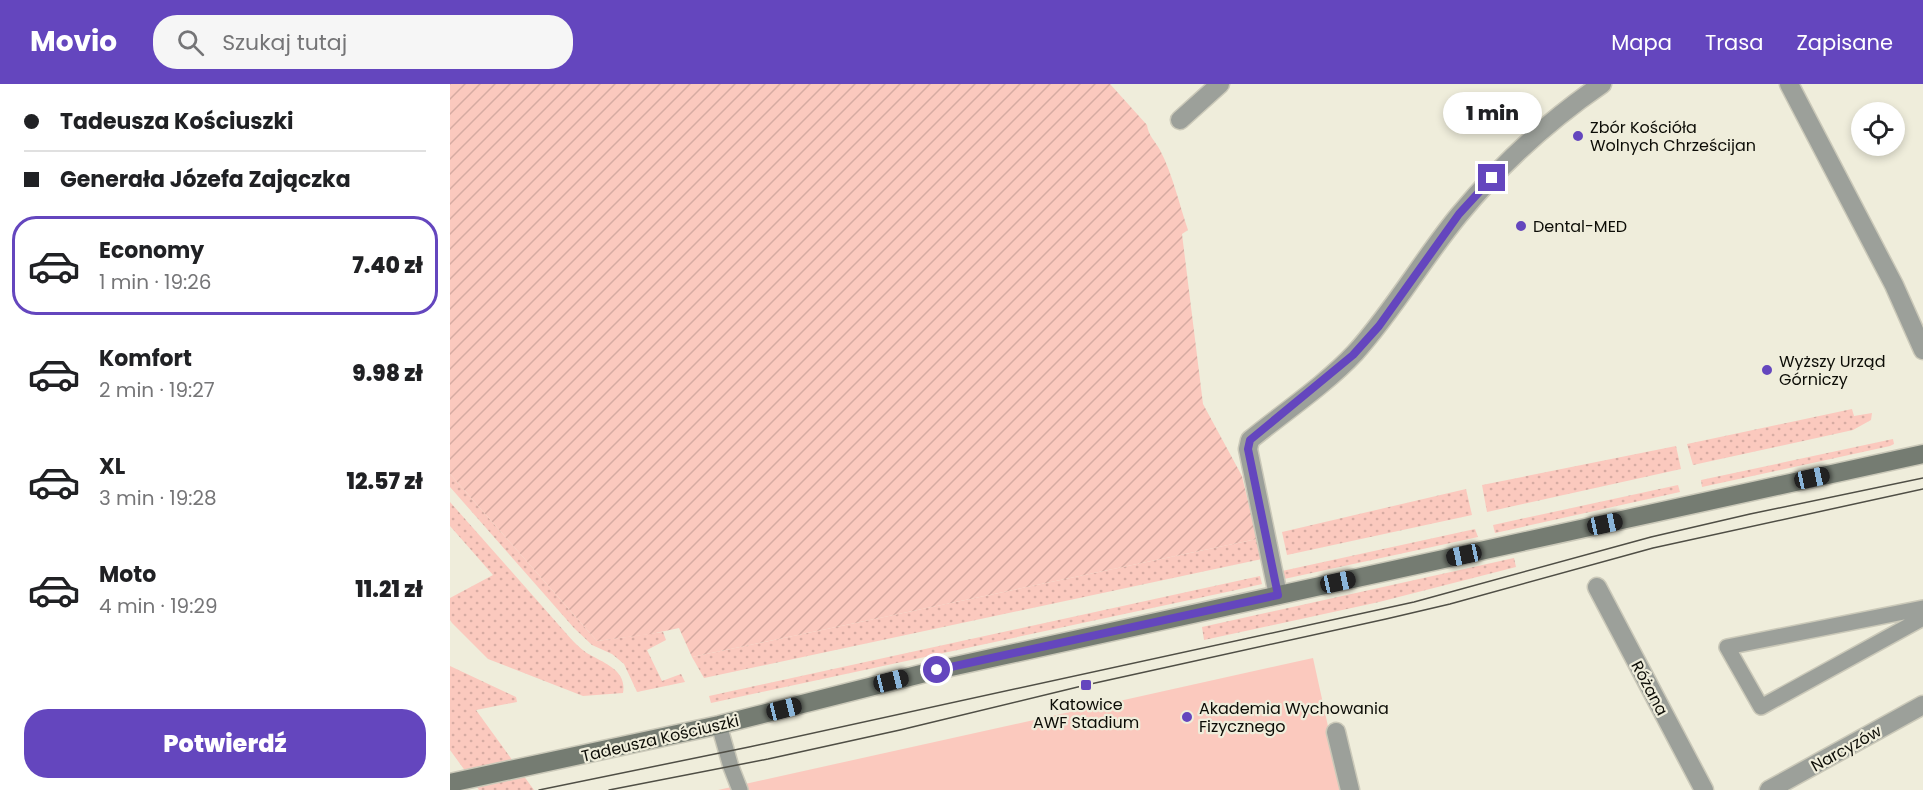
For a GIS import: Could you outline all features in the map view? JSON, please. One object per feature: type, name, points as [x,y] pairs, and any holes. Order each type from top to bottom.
[{"type":"street","points":[[1180,120],[1220,84]]},
{"type":"street","points":[[1278,595],[1248,449],[1250,440],[1353,355],[1379,326],[1459,214],[1492,178],[1534,135],[1602,84]]},
{"type":"street","points":[[1789,84],[1894,285],[1923,347]]},
{"type":"street","name":"Tadeusza Kościuszki","points":[[450,783],[719,725],[929,672],[1923,454]]},
{"type":"street","name":"Różana","points":[[1597,586],[1704,790]]},
{"type":"street","name":"Narcyzów","points":[[1769,790],[1923,705]]},
{"type":"street","points":[[1336,732],[1350,790]]},
{"type":"lane","points":[[1923,609],[1727,647],[1761,707],[1923,618]]},
{"type":"lane","points":[[719,725],[740,790]]},
{"type":"shaded area","points":[[450,84],[1110,84],[1147,125],[1150,135],[1165,160],[1176,190],[1188,230],[1182,234],[1203,404],[1242,476],[1257,539],[692,657],[679,628],[597,641],[450,474]]},
{"type":"shaded area","points":[[1852,409],[1854,416],[1872,413],[1871,420],[1853,430],[1693,465],[1687,444]]},
{"type":"shaded area","points":[[1893,439],[1894,444],[1890,446],[1702,487],[1701,480]]},
{"type":"shaded area","points":[[1676,446],[1681,469],[1487,512],[1482,485]]},
{"type":"shaded area","points":[[450,474],[597,641],[663,632],[666,640],[647,650],[662,681],[681,674],[685,682],[637,692],[624,664],[612,654],[592,645],[574,628],[450,487]]},
{"type":"shaded area","points":[[1678,485],[1680,492],[1495,533],[1493,525]]},
{"type":"shaded area","points":[[1466,489],[1472,515],[1287,555],[1282,532]]},
{"type":"shaded area","points":[[450,502],[572,640],[584,651],[619,674],[622,679],[623,693],[583,696],[488,659],[452,623],[450,598],[493,575],[450,526]]},
{"type":"shaded area","points":[[1475,529],[1478,537],[1284,579],[1282,571]]},
{"type":"shaded area","points":[[1257,539],[1262,559],[704,678],[692,657]]},
{"type":"shaded area","points":[[1514,558],[1516,567],[1379,602],[1204,640],[1202,627]]},
{"type":"shaded area","points":[[1260,576],[1262,584],[1236,590],[711,703],[709,696]]},
{"type":"shaded area","name":"Akademia Wychowania Fizycznego","points":[[1313,658],[1342,790],[718,790]]},
{"type":"shaded area","points":[[450,666],[516,697],[517,702],[476,710],[534,790],[479,790],[450,750]]},
{"type":"tram line","points":[[539,790],[749,747],[1414,602],[1651,537],[1923,478]]},
{"type":"tram line","points":[[609,790],[900,730],[1086,685],[1386,619],[1450,604],[1653,548],[1923,489]]},
{"type":"place","name":"Zbór Kościóła Wolnych Chrześcijan","points":[[1578,136]]},
{"type":"place","name":"Dental-MED","points":[[1521,226]]},
{"type":"place","name":"Wyższy Urząd Górniczy","points":[[1767,370]]},
{"type":"place","name":"Katowice AWF Stadium","points":[[1086,685]]},
{"type":"place","name":"Akademia Wychowania Fizycznego","points":[[1187,717]]},
{"type":"route","points":[[937,670],[1278,595],[1248,449],[1250,440],[1353,355],[1379,326],[1459,214],[1492,178]]}]
